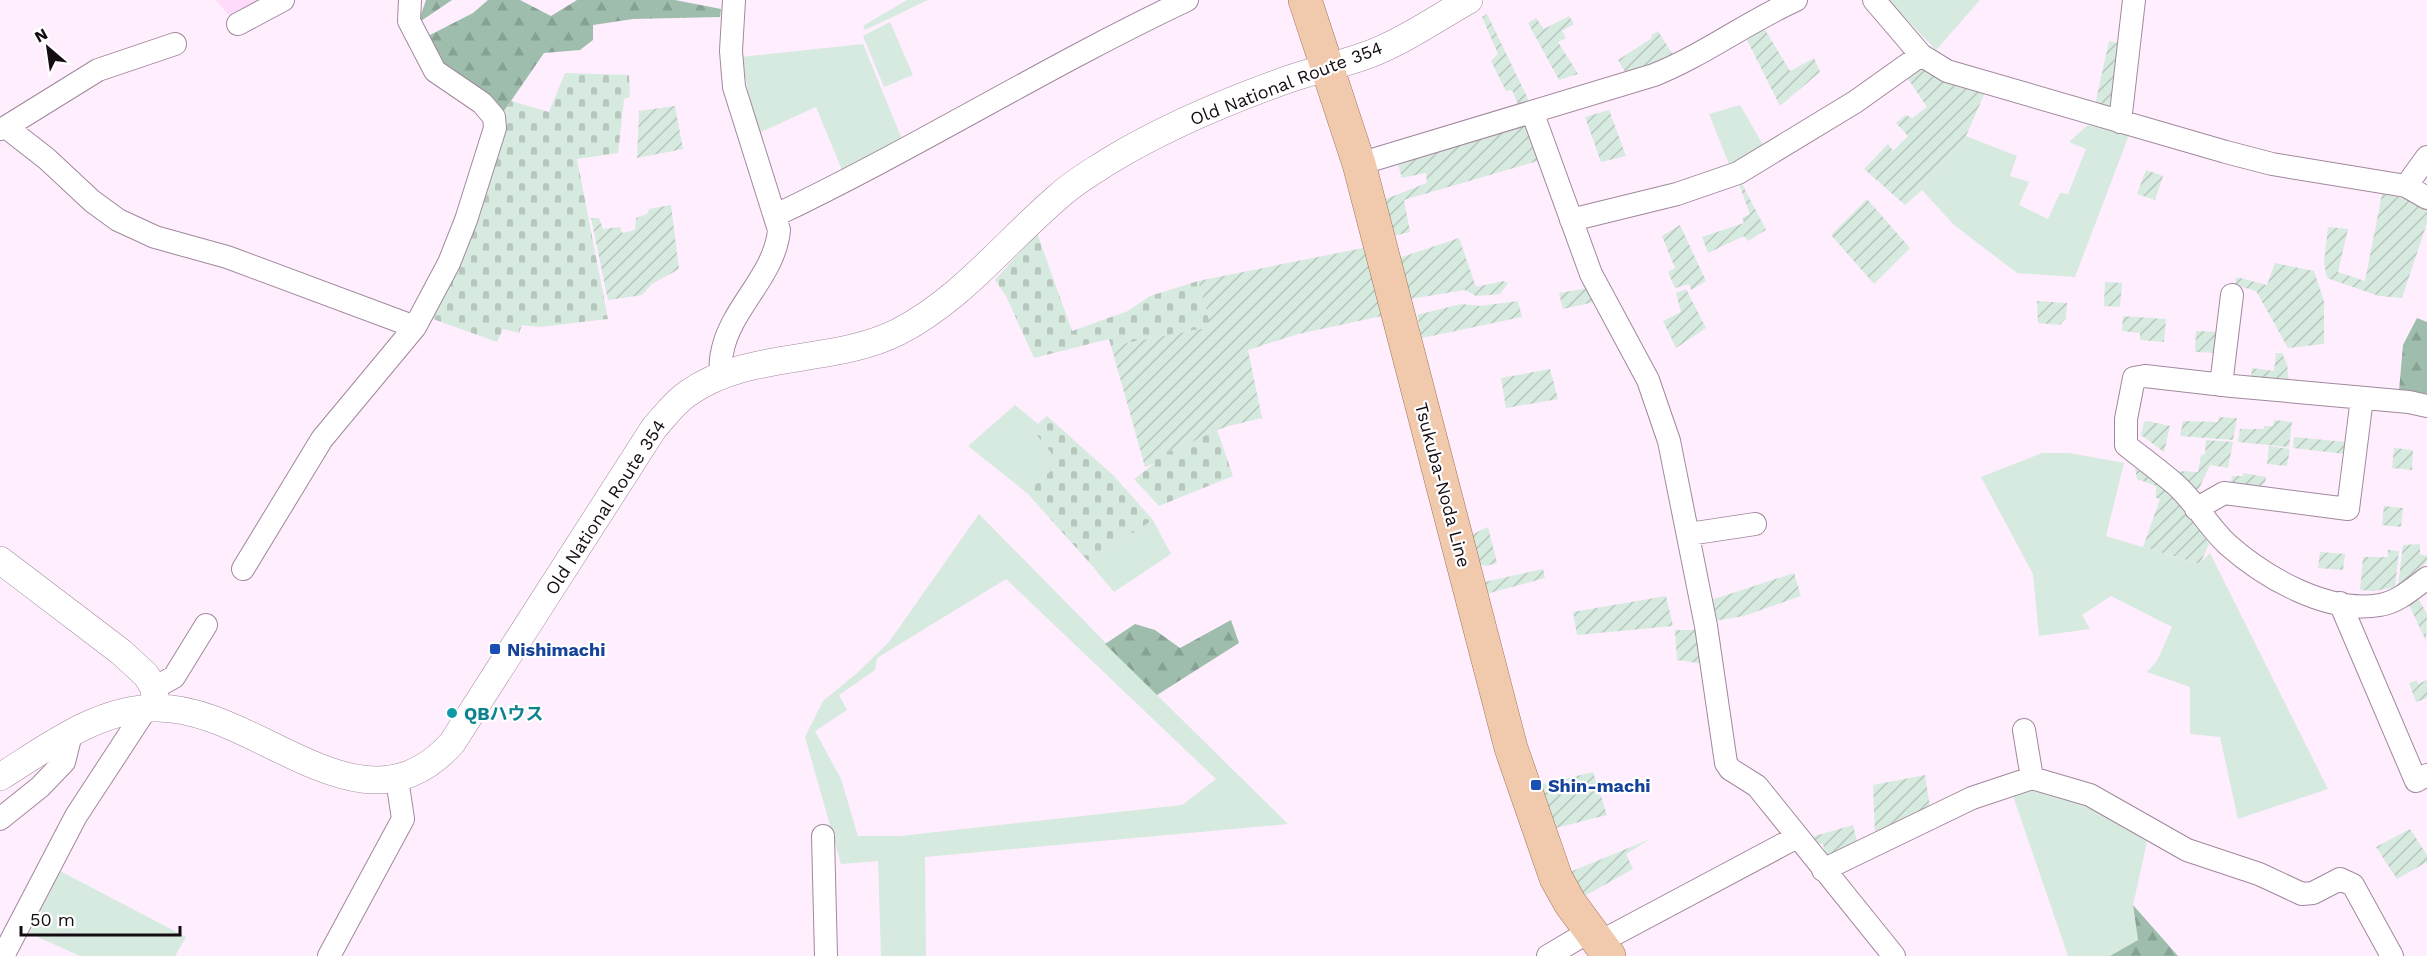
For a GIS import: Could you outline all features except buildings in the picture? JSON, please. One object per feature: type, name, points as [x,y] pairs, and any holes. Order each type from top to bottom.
[{"type":"main road","name":"Tsukuba-Noda Line","points":[[1305,0],[1359,164],[1511,748],[1556,878],[1599,944]]},
{"type":"street","points":[[238,24],[283,0]]},
{"type":"street","points":[[243,569],[322,439],[415,327],[453,252],[495,128],[494,117],[482,103],[435,71],[409,21],[410,0]]},
{"type":"street","points":[[720,376],[722,351],[735,322],[774,254],[779,230],[734,87],[731,51],[734,0]]},
{"type":"street","points":[[776,215],[944,129],[1126,28],[1186,0]]},
{"type":"street","name":"Old National Route 354","points":[[0,777],[71,734],[108,716],[152,702],[218,721],[324,768],[368,782],[397,779],[439,758],[452,743],[654,428],[687,394],[720,376],[849,349],[897,332],[942,304],[981,271],[1061,193],[1110,160],[1220,105],[1290,79],[1372,54],[1469,0]]},
{"type":"street","points":[[1359,164],[1533,114],[1654,75],[1688,61],[1775,9],[1797,0]]},
{"type":"street","points":[[1874,0],[1921,56],[1947,71],[2272,164],[2406,186],[2427,198]]},
{"type":"street","points":[[2120,122],[2134,0]]},
{"type":"street","points":[[175,44],[98,70],[3,128],[47,159],[92,201],[118,220],[155,237],[227,257],[415,327]]},
{"type":"street","points":[[1571,220],[1677,194],[1738,173],[1855,102],[1921,56]]},
{"type":"street","points":[[1533,114],[1591,274],[1648,380],[1668,441],[1689,534],[1706,626],[1726,763],[1730,769],[1757,786],[1894,956]]},
{"type":"street","points":[[2406,186],[2427,157]]},
{"type":"street","points":[[2220,385],[2232,295]]},
{"type":"street","points":[[2427,406],[2409,402],[2145,376],[2134,378],[2126,419],[2126,445],[2177,486],[2226,543],[2267,575],[2316,598],[2340,603],[2379,605],[2400,598],[2427,578]]},
{"type":"street","points":[[2196,509],[2224,493],[2348,509],[2362,398]]},
{"type":"street","points":[[1689,534],[1755,524]]},
{"type":"street","points":[[0,560],[121,652],[146,675],[152,702]]},
{"type":"street","points":[[2340,603],[2416,781],[2427,774]]},
{"type":"street","points":[[3,956],[76,816],[152,702],[174,677],[206,625]]},
{"type":"street","points":[[2024,730],[2032,778]]},
{"type":"street","points":[[0,819],[40,787],[64,762],[71,734]]},
{"type":"street","points":[[1823,870],[1972,798],[2032,778],[2090,795],[2187,850],[2259,874],[2301,894],[2313,892],[2340,879],[2353,885],[2392,956]]},
{"type":"street","points":[[329,956],[403,819],[397,779]]},
{"type":"street","points":[[823,836],[826,956]]},
{"type":"street","points":[[1548,956],[1599,944],[1797,837]]},
{"type":"shaded area","points":[[216,0],[269,0],[231,18]]},
{"type":"green space","points":[[426,0],[452,0],[418,23]]},
{"type":"green space","points":[[488,0],[520,0],[551,16],[577,0],[675,0],[721,9],[720,17],[633,19],[593,25],[593,40],[580,50],[544,53],[504,111],[435,58],[430,35],[473,13]]},
{"type":"green space","points":[[907,0],[928,0],[865,30],[863,26]]},
{"type":"green space","points":[[1888,0],[1980,0],[1936,50]]},
{"type":"green space","points":[[1487,14],[1531,105],[1520,109],[1512,90],[1506,91],[1491,61],[1498,54],[1482,17]]},
{"type":"green space","points":[[1569,16],[1574,24],[1562,31],[1566,38],[1558,42],[1578,74],[1559,80],[1528,23],[1536,18],[1544,29]]},
{"type":"green space","points":[[890,22],[913,75],[884,87],[863,36]]},
{"type":"green space","points":[[1761,23],[1790,71],[1814,58],[1820,72],[1780,106],[1747,40]]},
{"type":"green space","points":[[1658,31],[1675,58],[1629,78],[1618,60],[1652,38],[1651,35]]},
{"type":"green space","points":[[2109,41],[2123,44],[2117,108],[2095,105]]},
{"type":"green space","points":[[863,44],[902,139],[842,170],[816,107],[757,134],[741,57]]},
{"type":"green space","points":[[1919,67],[1987,88],[1966,136],[1922,190],[1905,205],[1864,169],[1888,144],[1893,151],[1908,136],[1896,123],[1906,115],[1912,118],[1927,107],[1906,76]]},
{"type":"green space","points":[[565,73],[629,75],[630,97],[624,99],[618,153],[577,159],[608,319],[539,327],[522,325],[519,333],[503,329],[497,342],[430,318],[504,125],[504,111],[511,101],[549,112]]},
{"type":"green space","points":[[1740,105],[1766,150],[1731,169],[1709,114]]},
{"type":"green space","points":[[675,106],[683,149],[637,158],[639,111]]},
{"type":"green space","points":[[1609,110],[1626,156],[1601,162],[1585,117]]},
{"type":"green space","points":[[1525,120],[1541,160],[1404,200],[1410,232],[1393,236],[1383,200],[1427,183],[1426,173],[1402,178],[1396,158]]},
{"type":"green space","points":[[2088,125],[2129,135],[2075,277],[2017,273],[1954,225],[1922,190],[1966,136],[2017,156],[2010,176],[2029,182],[2019,205],[2048,219],[2060,193],[2068,194],[2086,149],[2069,142]]},
{"type":"green space","points":[[2146,170],[2163,176],[2155,200],[2137,194]]},
{"type":"green space","points":[[1741,182],[1766,230],[1748,241],[1744,236],[1708,253],[1702,237],[1744,223],[1742,218],[1750,214],[1739,184]]},
{"type":"green space","points":[[2382,194],[2420,201],[2427,206],[2427,223],[2402,298],[2379,296],[2327,278],[2324,263],[2328,227],[2348,229],[2338,272],[2365,281]]},
{"type":"green space","points":[[1867,199],[1910,248],[1874,284],[1831,235]]},
{"type":"green space","points":[[671,205],[679,269],[652,284],[642,295],[608,300],[591,218],[599,218],[603,229],[620,227],[622,233],[635,230],[636,218],[647,214],[649,209]]},
{"type":"green space","points":[[1680,225],[1706,281],[1691,290],[1689,284],[1675,288],[1668,272],[1675,268],[1662,236]]},
{"type":"green space","points":[[1037,233],[1072,331],[1128,311],[1150,296],[1198,281],[1211,327],[1111,346],[1109,339],[1034,358],[1006,296],[995,280]]},
{"type":"green space","points":[[1459,238],[1476,287],[1503,281],[1508,283],[1500,294],[1476,296],[1465,290],[1410,299],[1399,258]]},
{"type":"green space","points":[[1368,247],[1387,315],[1298,334],[1248,350],[1262,418],[1225,427],[1155,458],[1155,463],[1145,467],[1111,346],[1211,327],[1198,281]]},
{"type":"green space","points":[[2275,263],[2314,271],[2324,301],[2324,344],[2288,348],[2256,291],[2235,285],[2236,277],[2267,285]]},
{"type":"green space","points":[[2105,282],[2122,283],[2120,307],[2104,306]]},
{"type":"green space","points":[[1591,289],[1599,301],[1563,309],[1559,293]]},
{"type":"green space","points":[[1686,289],[1706,328],[1676,348],[1663,321],[1681,312],[1676,293]]},
{"type":"green space","points":[[1518,301],[1522,317],[1422,338],[1417,315],[1461,304],[1480,306]]},
{"type":"green space","points":[[2037,301],[2067,303],[2066,318],[2060,325],[2038,323]]},
{"type":"green space","points":[[2123,316],[2166,319],[2164,342],[2140,340],[2140,333],[2122,331]]},
{"type":"green space","points":[[2417,318],[2427,322],[2427,398],[2399,391],[2403,345]]},
{"type":"green space","points":[[2196,331],[2220,332],[2219,353],[2195,352]]},
{"type":"green space","points":[[2276,353],[2282,353],[2287,364],[2289,382],[2251,378],[2252,368],[2274,371]]},
{"type":"green space","points":[[1550,369],[1558,399],[1506,408],[1501,378]]},
{"type":"green space","points":[[1015,405],[1038,424],[1032,429],[1059,463],[1027,493],[968,446]]},
{"type":"green space","points":[[1047,416],[1114,476],[1153,520],[1088,561],[1027,493],[1059,463],[1032,429]]},
{"type":"green space","points":[[2219,417],[2237,418],[2233,440],[2180,436],[2183,421],[2218,422]]},
{"type":"green space","points":[[2274,420],[2292,422],[2289,447],[2238,442],[2240,429],[2264,429],[2264,426],[2273,426]]},
{"type":"green space","points":[[2144,422],[2170,426],[2164,452],[2141,435]]},
{"type":"green space","points":[[1217,430],[1233,476],[1159,506],[1134,479],[1155,463],[1154,458]]},
{"type":"green space","points":[[2294,437],[2346,442],[2345,454],[2293,448]]},
{"type":"green space","points":[[2206,440],[2233,442],[2228,468],[2210,465],[2199,489],[2195,489],[2178,471],[2198,472],[2201,455],[2205,454]]},
{"type":"green space","points":[[2269,446],[2290,449],[2287,466],[2267,464]]},
{"type":"green space","points":[[2394,448],[2413,450],[2412,470],[2392,468]]},
{"type":"green space","points":[[2042,453],[2070,453],[2124,463],[2106,536],[2199,564],[2210,553],[2328,789],[2238,819],[2220,737],[2190,734],[2190,687],[2147,672],[2157,661],[2172,627],[2111,596],[2082,615],[2090,629],[2039,636],[2033,574],[1981,477]]},
{"type":"green space","points":[[2135,468],[2157,482],[2186,507],[2209,544],[2200,564],[2143,547],[2160,499],[2156,498],[2156,486],[2137,479]]},
{"type":"green space","points":[[2243,473],[2266,477],[2265,483],[2260,486],[2231,482],[2232,476],[2243,476]]},
{"type":"green space","points":[[2384,506],[2403,508],[2401,527],[2382,525]]},
{"type":"green space","points":[[979,514],[1288,824],[925,857],[926,956],[881,956],[878,861],[841,864],[805,737],[823,701],[889,642]],"holes":[[[1006,579],[1216,779],[1182,805],[900,836],[858,836],[841,779],[815,731],[847,710],[839,695],[875,670],[877,658]]]},
{"type":"green space","points":[[1153,520],[1171,554],[1114,592],[1088,561]]},
{"type":"green space","points":[[1488,527],[1497,563],[1486,566],[1476,563],[1471,535]]},
{"type":"green space","points":[[2420,544],[2420,554],[2427,556],[2427,562],[2398,586],[2403,545]]},
{"type":"green space","points":[[2388,550],[2399,551],[2395,587],[2375,591],[2360,590],[2363,557],[2388,557]]},
{"type":"green space","points":[[2320,552],[2345,554],[2343,570],[2318,568]]},
{"type":"green space","points":[[1543,569],[1545,578],[1486,594],[1484,582]]},
{"type":"green space","points":[[1794,573],[1801,596],[1744,616],[1714,621],[1711,600]]},
{"type":"green space","points":[[1666,596],[1673,626],[1577,635],[1573,612]]},
{"type":"green space","points":[[2418,598],[2427,614],[2426,641],[2409,605]]},
{"type":"green space","points":[[1231,620],[1239,643],[1157,695],[1105,644],[1135,624],[1155,630],[1180,648]]},
{"type":"green space","points":[[1675,630],[1699,630],[1703,664],[1677,660]]},
{"type":"green space","points":[[2417,680],[2418,684],[2427,680],[2427,698],[2416,702],[2409,683]]},
{"type":"green space","points":[[1593,772],[1607,815],[1552,829],[1539,785]]},
{"type":"green space","points":[[1925,775],[1930,807],[1875,834],[1873,785]]},
{"type":"green space","points":[[2032,787],[2076,797],[2113,817],[2147,842],[2133,905],[2138,940],[2110,956],[2068,956],[2012,793]]},
{"type":"green space","points":[[1853,825],[1858,845],[1826,856],[1823,844],[1812,844],[1808,838]]},
{"type":"green space","points":[[2410,829],[2427,855],[2427,862],[2397,879],[2376,847]]},
{"type":"green space","points":[[1650,839],[1626,854],[1633,869],[1583,897],[1570,872]]},
{"type":"green space","points":[[60,871],[186,937],[175,956],[80,956],[29,933]]},
{"type":"green space","points":[[2133,905],[2178,956],[2110,956],[2138,940]]},
{"type":"place","name":"Nishimachi","points":[[495,649]]},
{"type":"place","name":"QBハウス","points":[[452,713]]},
{"type":"place","name":"Shin-machi","points":[[1536,785]]}]
